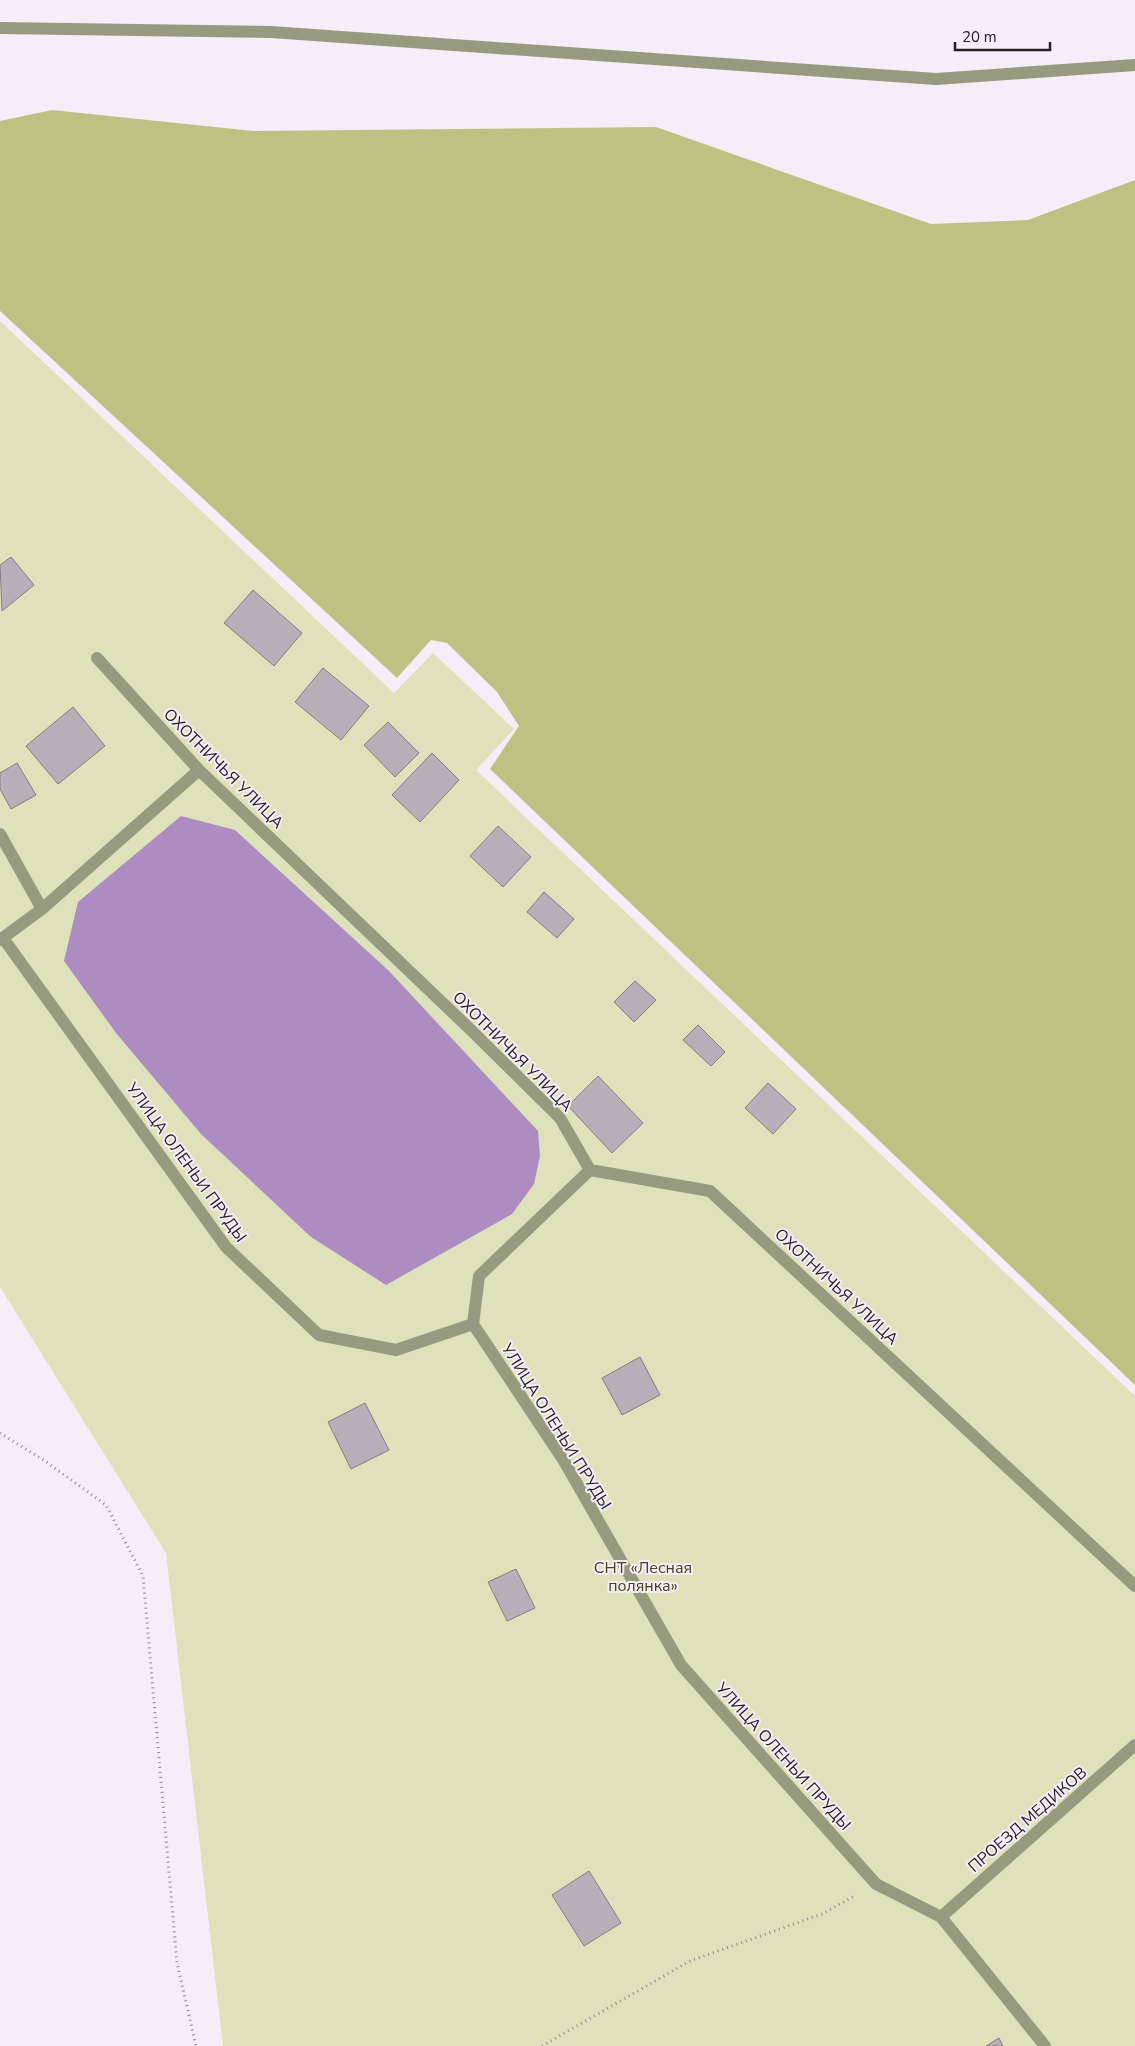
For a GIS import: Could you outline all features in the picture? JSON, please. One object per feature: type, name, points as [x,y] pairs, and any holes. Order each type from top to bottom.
[{"type":"street","points":[[0,28],[272,32],[936,80],[1135,65]]},
{"type":"street","name":"ОХОТНИЧЬЯ УЛИЦА","points":[[97,658],[200,770],[560,1118],[590,1170],[710,1191],[1135,1586]]},
{"type":"street","points":[[2,939],[42,909],[200,770]]},
{"type":"street","points":[[0,834],[42,909]]},
{"type":"street","name":"УЛИЦА ОЛЕНЬИ ПРУДЫ","points":[[2,939],[226,1247],[319,1335],[396,1350],[473,1324],[564,1461],[681,1664],[876,1884],[941,1917],[1044,2046]]},
{"type":"street","points":[[473,1324],[479,1276],[590,1170]]},
{"type":"street","name":"ПРОЕЗД МЕДИКОВ","points":[[941,1917],[1135,1746]]},
{"type":"path","points":[[0,1433],[45,1461],[106,1505],[143,1576],[177,1963],[196,2046]]},
{"type":"path","points":[[542,2046],[690,1961],[822,1914],[876,1884]]},
{"type":"green space","points":[[52,110],[253,131],[656,127],[931,224],[1028,220],[1135,180],[1135,1385],[490,769],[519,726],[497,692],[447,643],[431,640],[397,678],[0,311],[0,121]]},
{"type":"green space","name":"СНТ «Лесная полянка»","points":[[0,321],[394,693],[433,653],[514,729],[476,770],[1135,1396],[1135,2046],[223,2046],[166,1553],[0,1287]]},
{"type":"shaded area","points":[[181,816],[235,830],[389,971],[538,1131],[540,1156],[534,1184],[512,1214],[386,1285],[311,1237],[201,1134],[116,1033],[64,961],[78,902]]},
{"type":"building","points":[[11,557],[34,585],[2,611],[0,565]]},
{"type":"building","points":[[253,590],[302,633],[274,666],[224,623]]},
{"type":"building","points":[[323,668],[369,706],[341,740],[295,702]]},
{"type":"building","points":[[73,707],[105,746],[58,784],[26,746]]},
{"type":"building","points":[[388,722],[419,753],[395,777],[364,745]]},
{"type":"building","points":[[432,753],[459,780],[420,822],[392,795]]},
{"type":"building","points":[[17,763],[36,795],[11,809],[0,789],[0,773]]},
{"type":"building","points":[[498,826],[531,857],[503,887],[470,856]]},
{"type":"building","points":[[544,892],[574,919],[557,938],[527,912]]},
{"type":"building","points":[[635,981],[656,1000],[634,1022],[614,1002]]},
{"type":"building","points":[[698,1025],[725,1052],[711,1066],[683,1040]]},
{"type":"building","points":[[598,1076],[643,1123],[612,1153],[568,1106]]},
{"type":"building","points":[[768,1083],[796,1109],[773,1134],[745,1108]]},
{"type":"building","points":[[640,1357],[660,1395],[622,1415],[602,1378]]},
{"type":"building","points":[[365,1403],[389,1450],[351,1469],[328,1422]]},
{"type":"building","points":[[516,1569],[535,1608],[507,1621],[488,1582]]},
{"type":"building","points":[[589,1871],[621,1923],[584,1946],[552,1895]]},
{"type":"building","points":[[999,2038],[1003,2046],[986,2046]]}]
